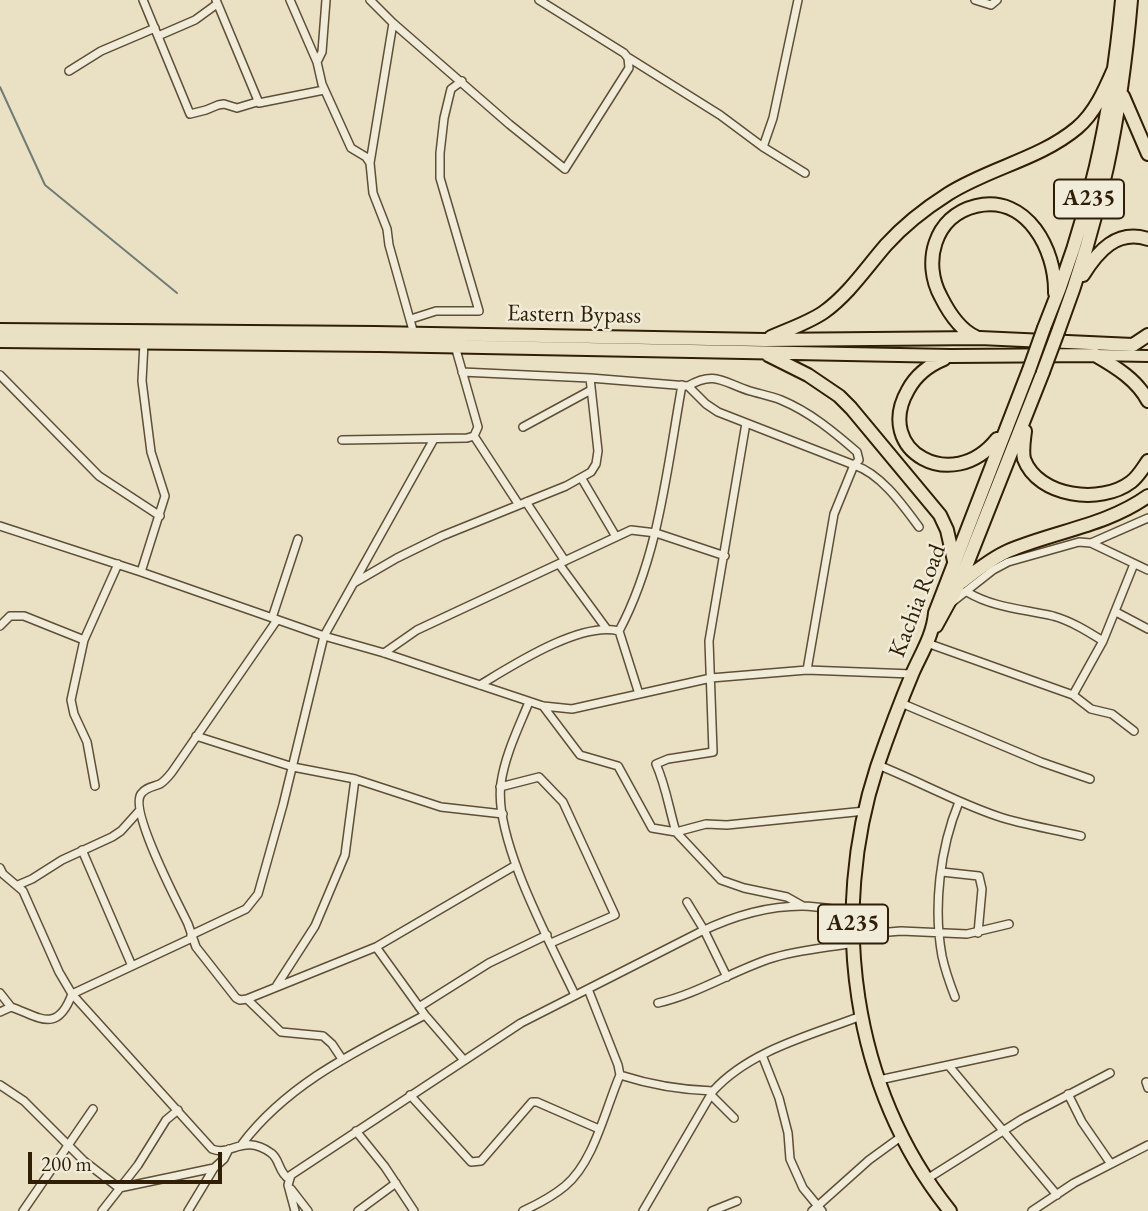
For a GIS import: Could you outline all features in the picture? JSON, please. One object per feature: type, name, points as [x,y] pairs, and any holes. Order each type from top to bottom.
[{"type":"highway","name":"Kachia Road","points":[[1075,287],[1105,181],[1117,124],[1122,92],[1119,61],[1122,0]]},
{"type":"highway","name":"Kachia Road","points":[[950,1211],[927,1180],[902,1136],[879,1080],[861,1016],[852,912],[856,859],[864,811],[878,765],[912,674],[933,629],[935,613],[1055,301],[1089,200],[1131,0]]},
{"type":"highway","points":[[955,563],[947,530],[940,516],[851,408],[826,385],[763,346],[824,312],[850,288],[888,243],[915,218],[948,194],[1055,143],[1076,128],[1087,118],[1103,94],[1119,61]]},
{"type":"highway","points":[[1122,92],[1140,140],[1148,153]]},
{"type":"highway","points":[[980,338],[968,333],[960,325],[940,297],[932,276],[932,247],[938,235],[965,210],[976,206],[996,206],[1026,219],[1049,251],[1055,277],[1055,301]]},
{"type":"highway","points":[[1075,287],[1093,259],[1111,242],[1131,236],[1148,239]]},
{"type":"highway","name":"A235","points":[[933,629],[963,588],[1075,287]]},
{"type":"highway","name":"Eastern Bypass","points":[[0,331],[414,334],[763,346],[951,356],[1095,355]]},
{"type":"highway","points":[[1133,345],[1148,335]]},
{"type":"highway","name":"Eastern Bypass","points":[[0,341],[763,346],[980,338],[1133,345]]},
{"type":"highway","points":[[1095,355],[1137,385],[1148,401]]},
{"type":"highway","points":[[951,356],[931,364],[920,373],[905,395],[899,420],[902,435],[910,448],[933,463],[959,465],[987,452],[1006,427]]},
{"type":"highway","points":[[1032,400],[1023,444],[1024,457],[1029,468],[1047,484],[1075,494],[1104,493],[1130,482],[1148,461]]},
{"type":"highway","points":[[963,588],[984,565],[1009,551],[1090,526],[1148,496]]},
{"type":"main road","name":"Eastern Bypass","points":[[1133,345],[1148,345]]},
{"type":"main road","name":"Eastern Bypass","points":[[1095,355],[1148,356]]},
{"type":"street","points":[[143,0],[190,114],[218,105],[237,108],[324,90]]},
{"type":"street","points":[[290,0],[317,62],[324,90],[351,148],[366,157],[370,163]]},
{"type":"street","points":[[317,62],[322,52],[326,0]]},
{"type":"street","points":[[370,0],[509,124],[565,169],[629,68],[628,58]]},
{"type":"street","points":[[539,0],[720,115],[763,147],[805,173]]},
{"type":"street","points":[[763,147],[773,118],[798,0]]},
{"type":"street","points":[[975,0],[991,5],[997,0]]},
{"type":"street","points":[[69,71],[101,51],[195,20],[216,2],[257,102]]},
{"type":"street","points":[[393,23],[370,163],[373,193],[387,229],[414,334]]},
{"type":"street","points":[[411,319],[436,311],[480,311],[440,178],[444,118],[451,89],[462,81]]},
{"type":"street","points":[[141,572],[166,496],[151,452],[142,381],[145,343]]},
{"type":"street","points":[[455,346],[478,427],[474,436]]},
{"type":"street","points":[[462,372],[685,385],[714,377],[789,404],[808,414],[857,452],[859,460],[854,465],[834,514],[807,670]]},
{"type":"street","points":[[0,375],[99,476],[160,516]]},
{"type":"street","points":[[353,584],[408,552],[582,479],[596,464],[598,451],[590,378]]},
{"type":"street","points":[[685,385],[706,404],[746,423],[864,468],[879,480],[919,527]]},
{"type":"street","points":[[639,694],[619,631],[656,533],[685,385]]},
{"type":"street","points":[[523,427],[591,390]]},
{"type":"street","points":[[746,423],[709,641],[713,752],[668,759],[656,764],[666,787],[665,796],[676,832],[721,880],[787,897],[804,906]]},
{"type":"street","points":[[342,440],[474,436]]},
{"type":"street","points":[[474,436],[606,628]]},
{"type":"street","points":[[0,993],[11,1007],[41,1021],[48,1020],[63,1011],[72,994],[246,909],[258,894],[293,767],[324,636],[434,439]]},
{"type":"street","points":[[582,479],[615,536]]},
{"type":"street","points":[[1091,543],[1148,518]]},
{"type":"street","points":[[0,526],[324,636],[543,706],[572,709],[711,678],[807,670],[912,674]]},
{"type":"street","points":[[384,653],[417,630],[631,530],[656,533],[724,556]]},
{"type":"street","points":[[298,539],[275,619],[165,780],[140,795],[139,811],[150,842],[192,937],[236,998],[247,999],[376,947],[516,865]]},
{"type":"street","points":[[1103,641],[1076,625],[1055,617],[991,604],[963,588],[1008,562],[1079,542],[1091,543],[1148,570]]},
{"type":"street","points":[[95,786],[86,742],[71,700],[84,640],[118,564]]},
{"type":"street","points":[[1073,695],[1103,641],[1134,564]]},
{"type":"street","points":[[1116,612],[1148,629]]},
{"type":"street","points":[[0,626],[10,616],[24,616],[84,640]]},
{"type":"street","points":[[480,685],[558,643],[606,628],[619,631]]},
{"type":"street","points":[[927,643],[1073,695],[1091,709],[1112,714],[1134,731]]},
{"type":"street","points":[[529,702],[505,762],[500,787],[503,814],[516,865],[575,995]]},
{"type":"street","points":[[901,703],[1041,762],[1090,779]]},
{"type":"street","points":[[543,706],[580,755],[618,766],[652,828],[676,832],[706,824],[727,825],[864,811]]},
{"type":"street","points":[[196,736],[293,767],[355,779],[441,807],[503,814]]},
{"type":"street","points":[[878,765],[999,817],[1081,836]]},
{"type":"street","points":[[419,1007],[489,963],[615,915],[573,822],[556,793],[539,777],[500,787]]},
{"type":"street","points":[[276,986],[315,926],[345,855],[355,779]]},
{"type":"street","points":[[955,997],[942,958],[939,893],[947,838],[959,802]]},
{"type":"street","points":[[18,885],[121,831],[139,811]]},
{"type":"street","points":[[82,850],[132,966]]},
{"type":"street","points":[[0,869],[18,885],[26,897],[59,972],[72,994],[212,1149],[218,1151],[242,1144],[260,1147],[273,1154],[281,1173],[308,1211]]},
{"type":"street","points":[[942,872],[979,876],[982,889],[978,933]]},
{"type":"street","points":[[687,902],[727,977]]},
{"type":"street","points":[[295,1211],[288,1182],[291,1175],[521,1023],[729,919],[755,912],[804,906],[852,912]]},
{"type":"street","points":[[658,1003],[679,998],[767,960],[853,939],[901,931],[978,933],[1009,925]]},
{"type":"street","points":[[376,947],[425,1015],[463,1059]]},
{"type":"street","points":[[526,1210],[545,1200],[573,1178],[591,1150],[620,1076],[588,989]]},
{"type":"street","points":[[247,999],[281,1032],[323,1036],[342,1059]]},
{"type":"street","points":[[0,1012],[11,1007]]},
{"type":"street","points":[[242,1144],[255,1127],[303,1084],[342,1059],[425,1015]]},
{"type":"street","points":[[643,1211],[712,1093],[725,1078],[762,1055],[861,1016]]},
{"type":"street","points":[[879,1080],[1014,1051]]},
{"type":"street","points":[[762,1055],[779,1098],[788,1133],[790,1159],[803,1188],[817,1209],[869,1160],[902,1136]]},
{"type":"street","points":[[948,1066],[1057,1195]]},
{"type":"street","points":[[927,1180],[1004,1130],[1110,1073]]},
{"type":"street","points":[[620,1076],[652,1085],[712,1093],[734,1118]]},
{"type":"street","points":[[0,1085],[24,1101],[83,1161],[119,1188],[214,1168]]},
{"type":"street","points":[[1068,1094],[1082,1122],[1111,1164]]},
{"type":"street","points":[[410,1095],[471,1162],[475,1163],[481,1161],[532,1102],[599,1129]]},
{"type":"street","points":[[23,1211],[93,1109]]},
{"type":"street","points":[[102,1211],[138,1165],[166,1120],[178,1110]]},
{"type":"street","points":[[356,1131],[414,1211]]},
{"type":"street","points":[[1032,1211],[1148,1145]]},
{"type":"street","points":[[188,1211],[229,1149]]},
{"type":"street","points":[[358,1211],[396,1183]]},
{"type":"street","points":[[712,1211],[737,1201]]},
{"type":"waterway","points":[[0,87],[45,185],[177,293]]}]
